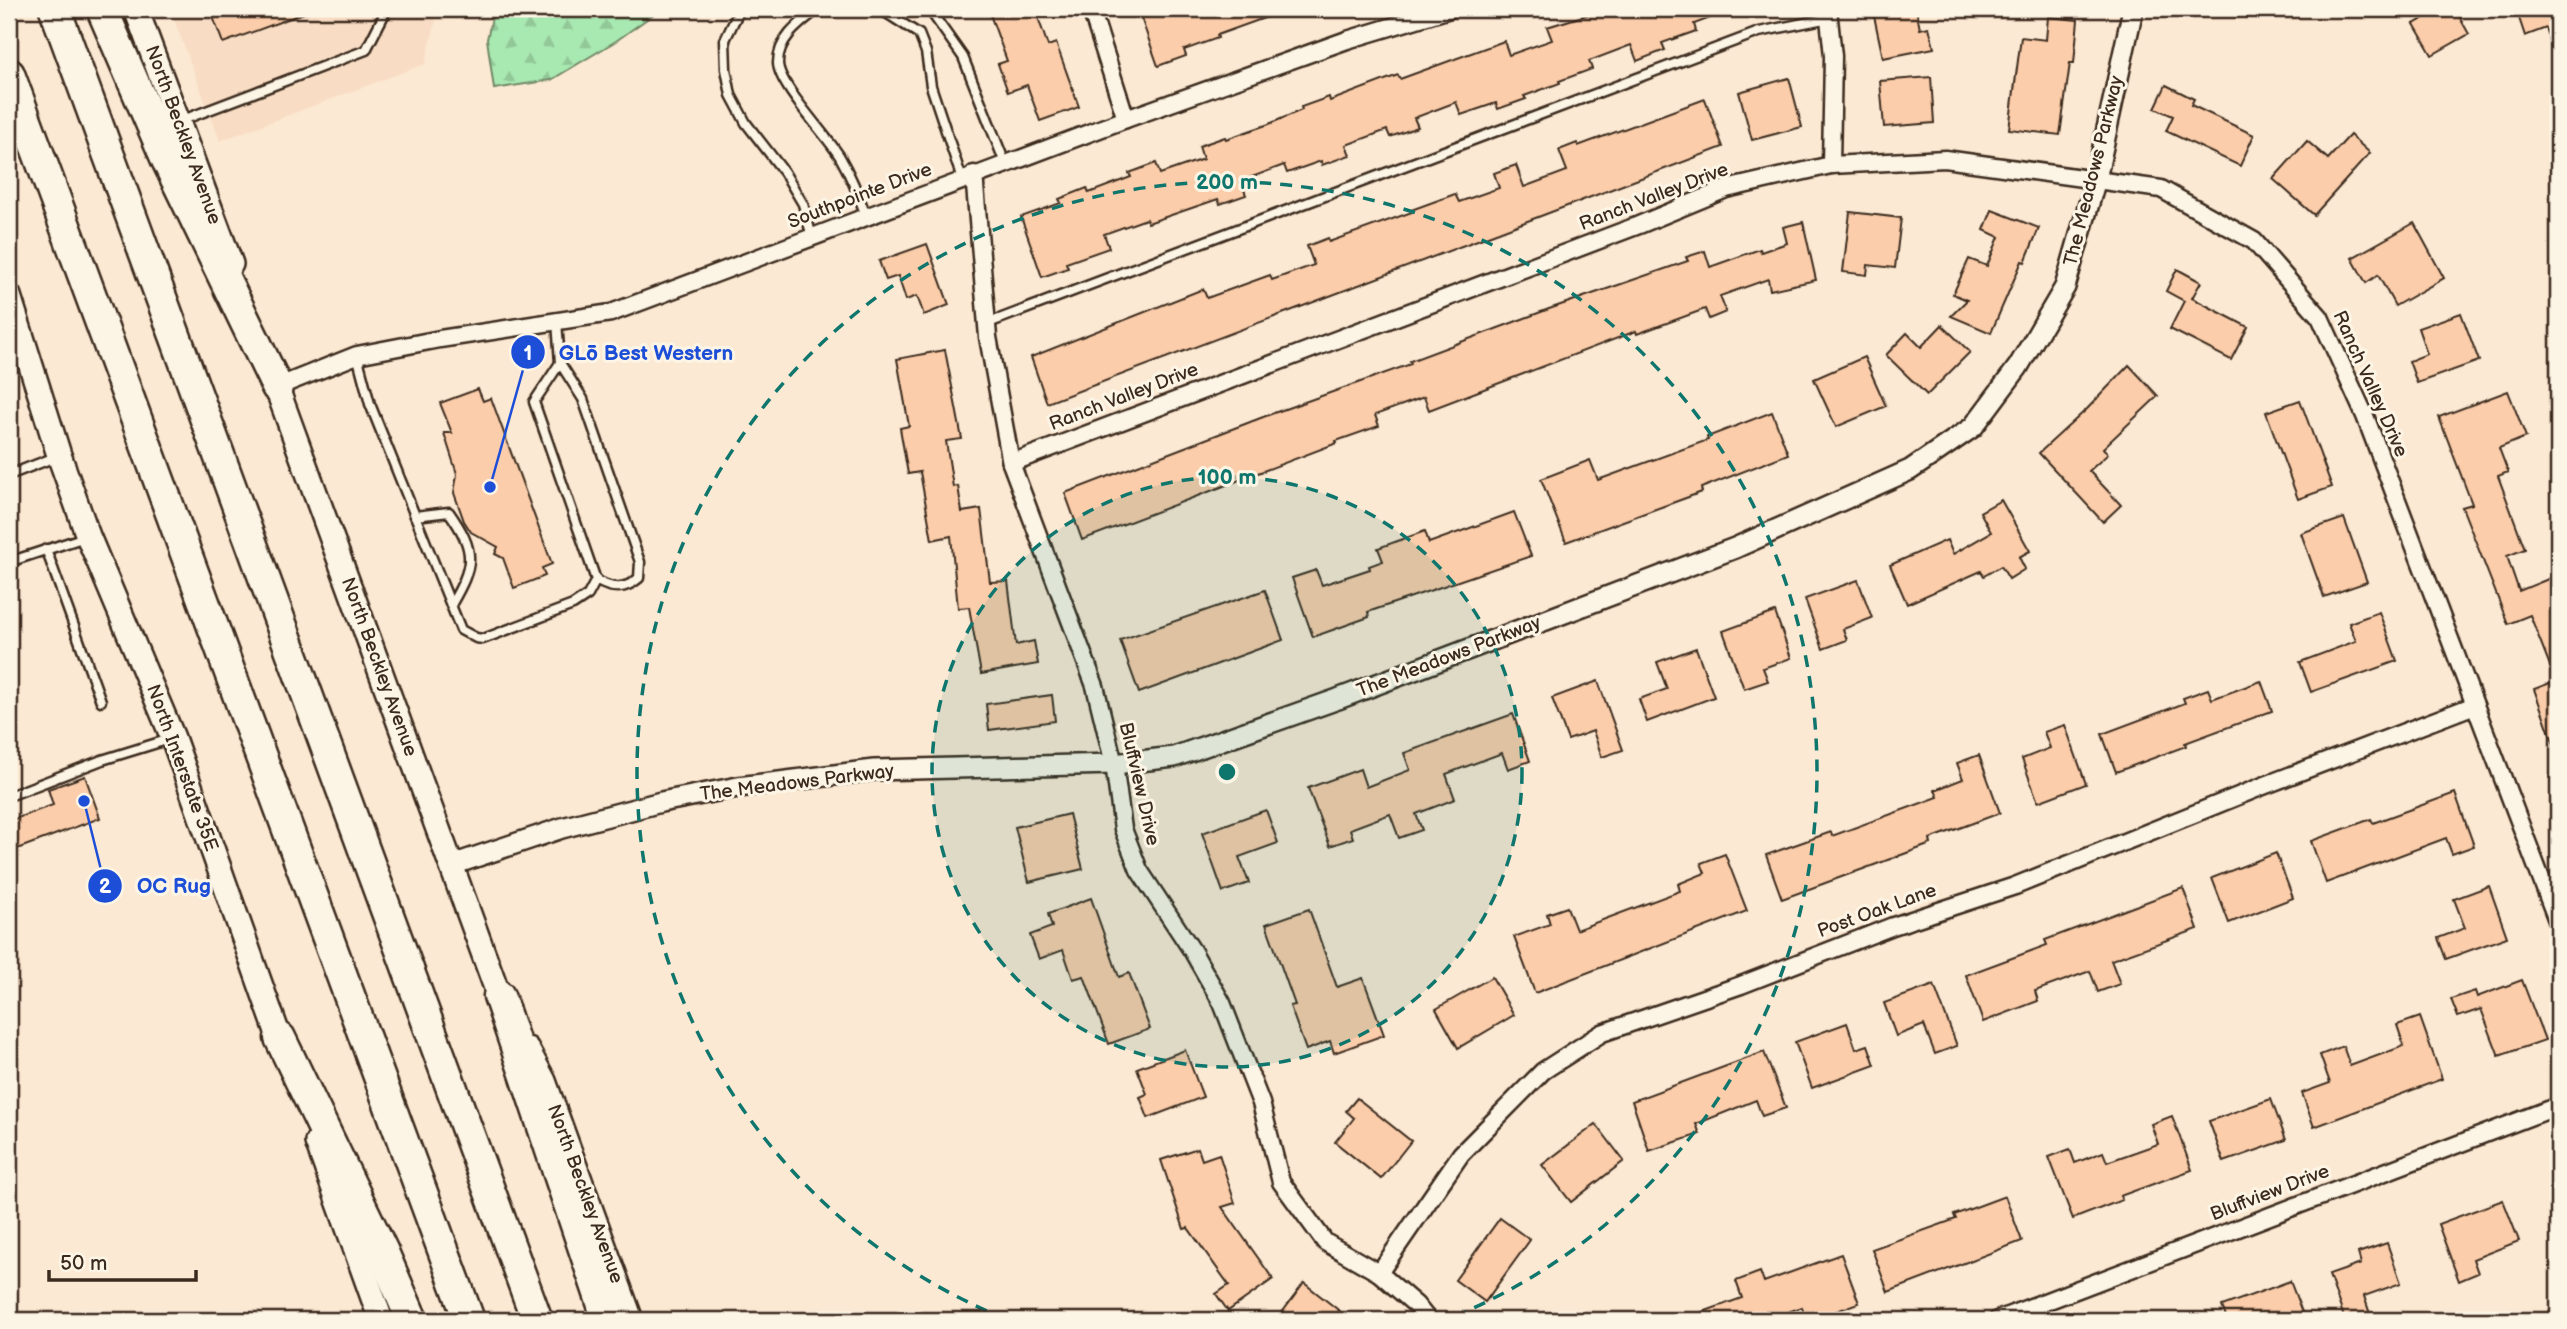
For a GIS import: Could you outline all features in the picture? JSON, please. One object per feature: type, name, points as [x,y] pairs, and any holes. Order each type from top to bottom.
[{"type":"highway","points":[[55,9],[537,1320]]},
{"type":"highway","points":[[102,9],[167,160],[277,387]]},
{"type":"highway","points":[[9,74],[469,1320]]},
{"type":"highway","points":[[499,996],[608,1320]]},
{"type":"highway","points":[[280,1038],[382,1250],[412,1320]]},
{"type":"main road","name":"North Beckley Avenue","points":[[136,9],[499,996],[544,1080],[631,1320]]},
{"type":"main road","name":"North Interstate 35E","points":[[9,296],[14,331],[88,536],[173,738],[381,1320]]},
{"type":"street","points":[[1091,9],[1126,118]]},
{"type":"street","name":"Southpointe Drive","points":[[277,387],[357,355],[440,338],[611,313],[1126,118],[1347,40],[1450,9]]},
{"type":"street","name":"The Meadows Parkway","points":[[452,865],[562,828],[661,802],[738,787],[874,770],[1114,764],[1174,757],[1338,699],[1735,548],[1910,470],[1973,427],[2018,367],[2065,287],[2096,179],[2133,9]]},
{"type":"street","points":[[1828,13],[1833,55],[1831,165]]},
{"type":"street","name":"Ranch Valley Drive","points":[[1012,463],[1639,225],[1726,189],[1831,165],[1945,159],[2161,189],[2254,241],[2320,317],[2365,416],[2558,923]]},
{"type":"street","name":"Bluffview Drive","points":[[968,177],[986,324],[1012,463],[1095,686],[1114,764],[1123,829],[1130,850],[1139,870],[1193,952],[1222,1003],[1261,1103],[1281,1182],[1325,1242],[1379,1273],[1428,1320]]},
{"type":"street","name":"Post Oak Lane","points":[[1379,1273],[1461,1154],[1544,1071],[1602,1033],[1741,985],[1893,926],[2015,886],[2263,786],[2475,705]]},
{"type":"street","name":"Bluffview Drive","points":[[1997,1320],[2558,1106]]},
{"type":"lane","points":[[178,122],[366,50],[387,9]]},
{"type":"lane","points":[[740,9],[725,40],[726,69],[732,95],[746,123],[784,172],[803,204],[812,237]]},
{"type":"lane","points":[[818,9],[793,28],[779,50],[777,66],[787,86],[839,155],[866,216]]},
{"type":"lane","points":[[880,9],[919,34],[926,51],[931,86],[968,177]]},
{"type":"lane","points":[[929,9],[964,57],[1005,163]]},
{"type":"lane","points":[[986,324],[1759,32],[1828,13]]},
{"type":"lane","points":[[557,321],[560,363],[583,399],[640,562],[639,578],[620,588],[607,587],[596,580],[534,402],[560,363]]},
{"type":"lane","points":[[357,355],[370,404],[461,630],[483,639],[573,605],[588,595],[596,580]]},
{"type":"lane","points":[[9,475],[59,455]]},
{"type":"lane","points":[[415,516],[449,512],[463,531],[471,565],[451,605]]},
{"type":"lane","points":[[9,562],[88,536]]},
{"type":"lane","points":[[46,550],[101,701]]},
{"type":"lane","points":[[9,796],[102,760],[173,738]]},
{"type":"shaded area","points":[[170,9],[439,9],[425,64],[220,141]]},
{"type":"green space","points":[[494,9],[661,9],[616,41],[551,80],[494,89],[487,39]]},
{"type":"building","points":[[210,9],[312,9],[312,10],[223,43]]},
{"type":"building","points":[[988,9],[1035,9],[1048,46],[1056,43],[1079,107],[1040,121],[1027,85],[1008,92],[998,64],[1007,61]]},
{"type":"building","points":[[1138,9],[1284,11],[1217,35],[1218,38],[1184,50],[1186,56],[1158,66]]},
{"type":"building","points":[[1606,9],[1729,11],[1694,24],[1696,31],[1662,43],[1665,50],[1637,61],[1631,45],[1589,61],[1592,69],[1524,96],[1526,99],[1498,109],[1496,103],[1461,115],[1456,102],[1414,118],[1418,127],[1390,137],[1387,130],[1346,145],[1350,155],[1322,165],[1321,161],[1287,173],[1284,165],[1241,181],[1246,195],[1220,204],[1218,199],[1148,223],[1146,219],[1104,234],[1109,248],[1066,263],[1068,268],[1042,277],[1021,217],[1061,203],[1059,199],[1087,188],[1089,193],[1131,177],[1129,173],[1156,163],[1160,174],[1203,159],[1199,146],[1269,124],[1302,110],[1301,107],[1329,97],[1330,101],[1398,75],[1400,79],[1504,41],[1509,55],[1552,40],[1547,27]]},
{"type":"building","points":[[1916,9],[1920,29],[1929,27],[1934,48],[1883,58],[1874,16]]},
{"type":"building","points":[[2441,9],[2455,9],[2469,34],[2432,55],[2414,24]]},
{"type":"building","points":[[2536,9],[2558,9],[2556,56],[2546,28],[2525,36],[2518,15]]},
{"type":"building","points":[[2048,17],[2078,20],[2074,63],[2070,63],[2060,135],[2009,129],[2021,37],[2046,40]]},
{"type":"building","points":[[1931,77],[1934,123],[1884,127],[1880,81]]},
{"type":"building","points":[[1789,78],[1802,127],[1752,140],[1739,92]]},
{"type":"building","points":[[2166,85],[2194,99],[2191,105],[2254,135],[2240,166],[2166,131],[2173,116],[2155,108]]},
{"type":"building","points":[[1705,99],[1723,147],[1047,403],[1031,357],[1203,289],[1207,298],[1270,275],[1272,280],[1314,265],[1307,246],[1328,238],[1329,242],[1455,194],[1459,202],[1499,188],[1494,173],[1516,165],[1524,187],[1567,171],[1559,150],[1577,143],[1578,146]]},
{"type":"building","points":[[2350,135],[2370,153],[2314,215],[2273,179],[2307,141],[2328,159]]},
{"type":"building","points":[[1992,210],[2039,228],[1991,333],[1951,316],[1967,300],[1953,294],[1969,259],[1987,266],[1999,237],[1984,230]]},
{"type":"building","points":[[1850,212],[1901,218],[1895,268],[1868,265],[1867,275],[1843,272]]},
{"type":"building","points":[[1803,222],[1816,280],[1770,290],[1768,279],[1720,296],[1726,312],[1709,319],[1705,309],[1637,334],[1636,331],[1429,410],[1424,397],[1375,415],[1379,426],[1082,540],[1065,493],[1411,364],[1410,361],[1549,309],[1688,261],[1686,257],[1705,251],[1710,267],[1760,249],[1761,252],[1787,243],[1783,227]]},
{"type":"building","points":[[2414,223],[2444,278],[2395,306],[2378,275],[2366,283],[2352,258]]},
{"type":"building","points":[[927,244],[949,305],[924,315],[917,296],[906,300],[898,276],[886,280],[879,261]]},
{"type":"building","points":[[2177,269],[2201,282],[2192,298],[2248,327],[2231,360],[2170,329],[2184,301],[2166,291]]},
{"type":"building","points":[[2461,313],[2479,361],[2417,383],[2409,361],[2427,354],[2418,328]]},
{"type":"building","points":[[1942,325],[1970,352],[1927,395],[1886,355],[1907,333],[1921,347]]},
{"type":"building","points":[[945,350],[962,439],[946,441],[953,487],[958,486],[962,512],[981,509],[990,582],[1008,581],[1016,645],[1034,641],[1038,664],[981,674],[969,607],[958,608],[951,536],[932,540],[920,472],[908,474],[900,428],[909,426],[897,359]]},
{"type":"building","points":[[1864,357],[1886,406],[1836,427],[1814,379]]},
{"type":"building","points":[[2129,365],[2158,396],[2103,448],[2108,454],[2089,471],[2121,505],[2103,522],[2039,453]]},
{"type":"building","points":[[478,389],[483,401],[491,398],[552,564],[542,568],[545,576],[514,588],[503,558],[495,554],[498,547],[471,532],[454,493],[457,474],[444,433],[452,433],[440,403]]},
{"type":"building","points":[[2508,391],[2526,437],[2499,448],[2508,472],[2498,476],[2525,549],[2507,556],[2519,591],[2558,575],[2558,750],[2534,689],[2556,681],[2530,615],[2508,624],[2462,507],[2472,504],[2439,417]]},
{"type":"building","points":[[2300,400],[2332,487],[2298,499],[2266,412]]},
{"type":"building","points":[[1772,412],[1788,454],[1701,488],[1702,492],[1566,542],[1541,479],[1590,460],[1598,480],[1708,440],[1707,437]]},
{"type":"building","points":[[2001,500],[2030,551],[2019,557],[2025,569],[2009,579],[2001,566],[1984,576],[1981,571],[1907,604],[1890,565],[1947,540],[1953,554],[1991,532],[1980,512]]},
{"type":"building","points":[[1514,512],[1531,556],[1368,612],[1369,617],[1313,637],[1292,578],[1316,570],[1322,585],[1370,569],[1369,566],[1383,561],[1378,548],[1425,531],[1429,543]]},
{"type":"building","points":[[2344,518],[2367,582],[2324,597],[2301,533]]},
{"type":"building","points":[[1858,580],[1872,618],[1843,629],[1847,640],[1823,649],[1805,599]]},
{"type":"building","points":[[1265,590],[1283,640],[1139,693],[1120,640]]},
{"type":"building","points":[[1775,612],[1791,658],[1763,668],[1768,681],[1744,689],[1723,631]]},
{"type":"building","points":[[2379,612],[2397,661],[2311,692],[2300,662],[2356,641],[2349,623]]},
{"type":"building","points":[[1696,648],[1714,697],[1647,722],[1639,699],[1667,689],[1657,662]]},
{"type":"building","points":[[1598,681],[1623,750],[1602,757],[1593,731],[1568,740],[1552,698]]},
{"type":"building","points":[[2261,681],[2272,711],[2116,772],[2102,734],[2185,703],[2183,698],[2208,689],[2212,699]]},
{"type":"building","points":[[1052,695],[1055,721],[989,730],[986,704]]},
{"type":"building","points":[[1513,714],[1530,761],[1508,769],[1502,753],[1446,774],[1455,799],[1416,814],[1422,830],[1399,838],[1390,814],[1350,829],[1353,838],[1330,846],[1308,788],[1360,769],[1366,787],[1410,770],[1404,753]]},
{"type":"building","points":[[2065,725],[2086,784],[2038,802],[2022,759],[2050,748],[2044,732]]},
{"type":"building","points":[[1979,755],[2000,813],[1930,839],[1931,844],[1782,899],[1766,855],[1831,832],[1832,836],[1938,797],[1935,790],[1963,779],[1957,763]]},
{"type":"building","points":[[85,776],[100,818],[9,852],[9,821],[53,805],[48,789]]},
{"type":"building","points":[[2455,793],[2474,846],[2452,854],[2446,838],[2326,883],[2311,841],[2371,819],[2373,823]]},
{"type":"building","points":[[1266,810],[1278,843],[1239,857],[1249,883],[1223,892],[1202,833]]},
{"type":"building","points":[[1069,814],[1083,869],[1029,882],[1015,827]]},
{"type":"building","points":[[2276,853],[2293,898],[2229,923],[2212,878]]},
{"type":"building","points":[[1725,854],[1747,911],[1535,993],[1514,937],[1550,924],[1547,914],[1567,907],[1576,930],[1680,891],[1678,884],[1705,873],[1701,863]]},
{"type":"building","points":[[2489,886],[2507,937],[2446,959],[2438,938],[2465,928],[2454,899]]},
{"type":"building","points":[[2183,888],[2198,929],[2111,960],[2120,984],[2098,992],[2090,971],[2035,991],[2038,1001],[1983,1022],[1966,975],[2047,945],[2045,940]]},
{"type":"building","points":[[1091,898],[1119,977],[1129,973],[1150,1029],[1109,1044],[1084,976],[1073,979],[1063,950],[1039,959],[1030,935],[1052,927],[1048,914]]},
{"type":"building","points":[[1309,909],[1337,987],[1363,978],[1384,1035],[1334,1053],[1330,1041],[1306,1050],[1290,1006],[1295,1005],[1266,924]]},
{"type":"building","points":[[1492,977],[1514,1015],[1458,1048],[1436,1009]]},
{"type":"building","points":[[2522,980],[2545,1040],[2499,1056],[2481,1009],[2458,1017],[2451,999],[2475,991],[2477,997]]},
{"type":"building","points":[[1934,985],[1957,1046],[1935,1054],[1924,1025],[1896,1036],[1884,1003]]},
{"type":"building","points":[[2420,1017],[2442,1079],[2314,1127],[2302,1093],[2330,1083],[2320,1055],[2343,1046],[2350,1066],[2404,1046],[2397,1025]]},
{"type":"building","points":[[1847,1023],[1856,1049],[1868,1045],[1875,1065],[1812,1088],[1795,1042]]},
{"type":"building","points":[[1185,1050],[1203,1097],[1148,1118],[1140,1097],[1147,1094],[1137,1068]]},
{"type":"building","points":[[1764,1052],[1786,1108],[1762,1116],[1756,1100],[1696,1124],[1700,1134],[1649,1151],[1632,1101]]},
{"type":"building","points":[[1357,1098],[1411,1141],[1381,1179],[1335,1142],[1354,1118],[1346,1111]]},
{"type":"building","points":[[2271,1099],[2286,1140],[2224,1162],[2209,1121]]},
{"type":"building","points":[[2172,1116],[2192,1170],[2120,1196],[2122,1200],[2073,1219],[2049,1157],[2070,1149],[2075,1163],[2103,1152],[2107,1162],[2158,1144],[2151,1124]]},
{"type":"building","points":[[1596,1124],[1624,1161],[1571,1202],[1542,1165]]},
{"type":"building","points":[[1198,1148],[1202,1160],[1219,1154],[1235,1203],[1222,1207],[1273,1279],[1228,1311],[1216,1294],[1229,1285],[1188,1228],[1184,1229],[1161,1160]]},
{"type":"building","points":[[2005,1196],[2022,1241],[1888,1292],[1872,1249],[1956,1219],[1954,1215]]},
{"type":"building","points":[[2503,1200],[2519,1241],[2473,1259],[2478,1273],[2459,1281],[2438,1224]]},
{"type":"building","points":[[1500,1218],[1530,1240],[1485,1302],[1455,1280]]},
{"type":"building","points":[[2387,1243],[2401,1283],[2364,1296],[2371,1317],[2345,1320],[2329,1275],[2361,1264],[2358,1253]]},
{"type":"building","points":[[1841,1254],[1859,1303],[1812,1320],[1807,1320],[1802,1307],[1765,1320],[1686,1320],[1742,1298],[1736,1281],[1760,1272],[1764,1282]]},
{"type":"building","points":[[2290,1281],[2305,1320],[2227,1320],[2222,1306]]},
{"type":"building","points":[[1304,1283],[1351,1320],[1289,1320],[1281,1314]]},
{"type":"place","name":"GLō Best Western","points":[[490,487]]},
{"type":"place","name":"OC Rug","points":[[84,801]]}]
